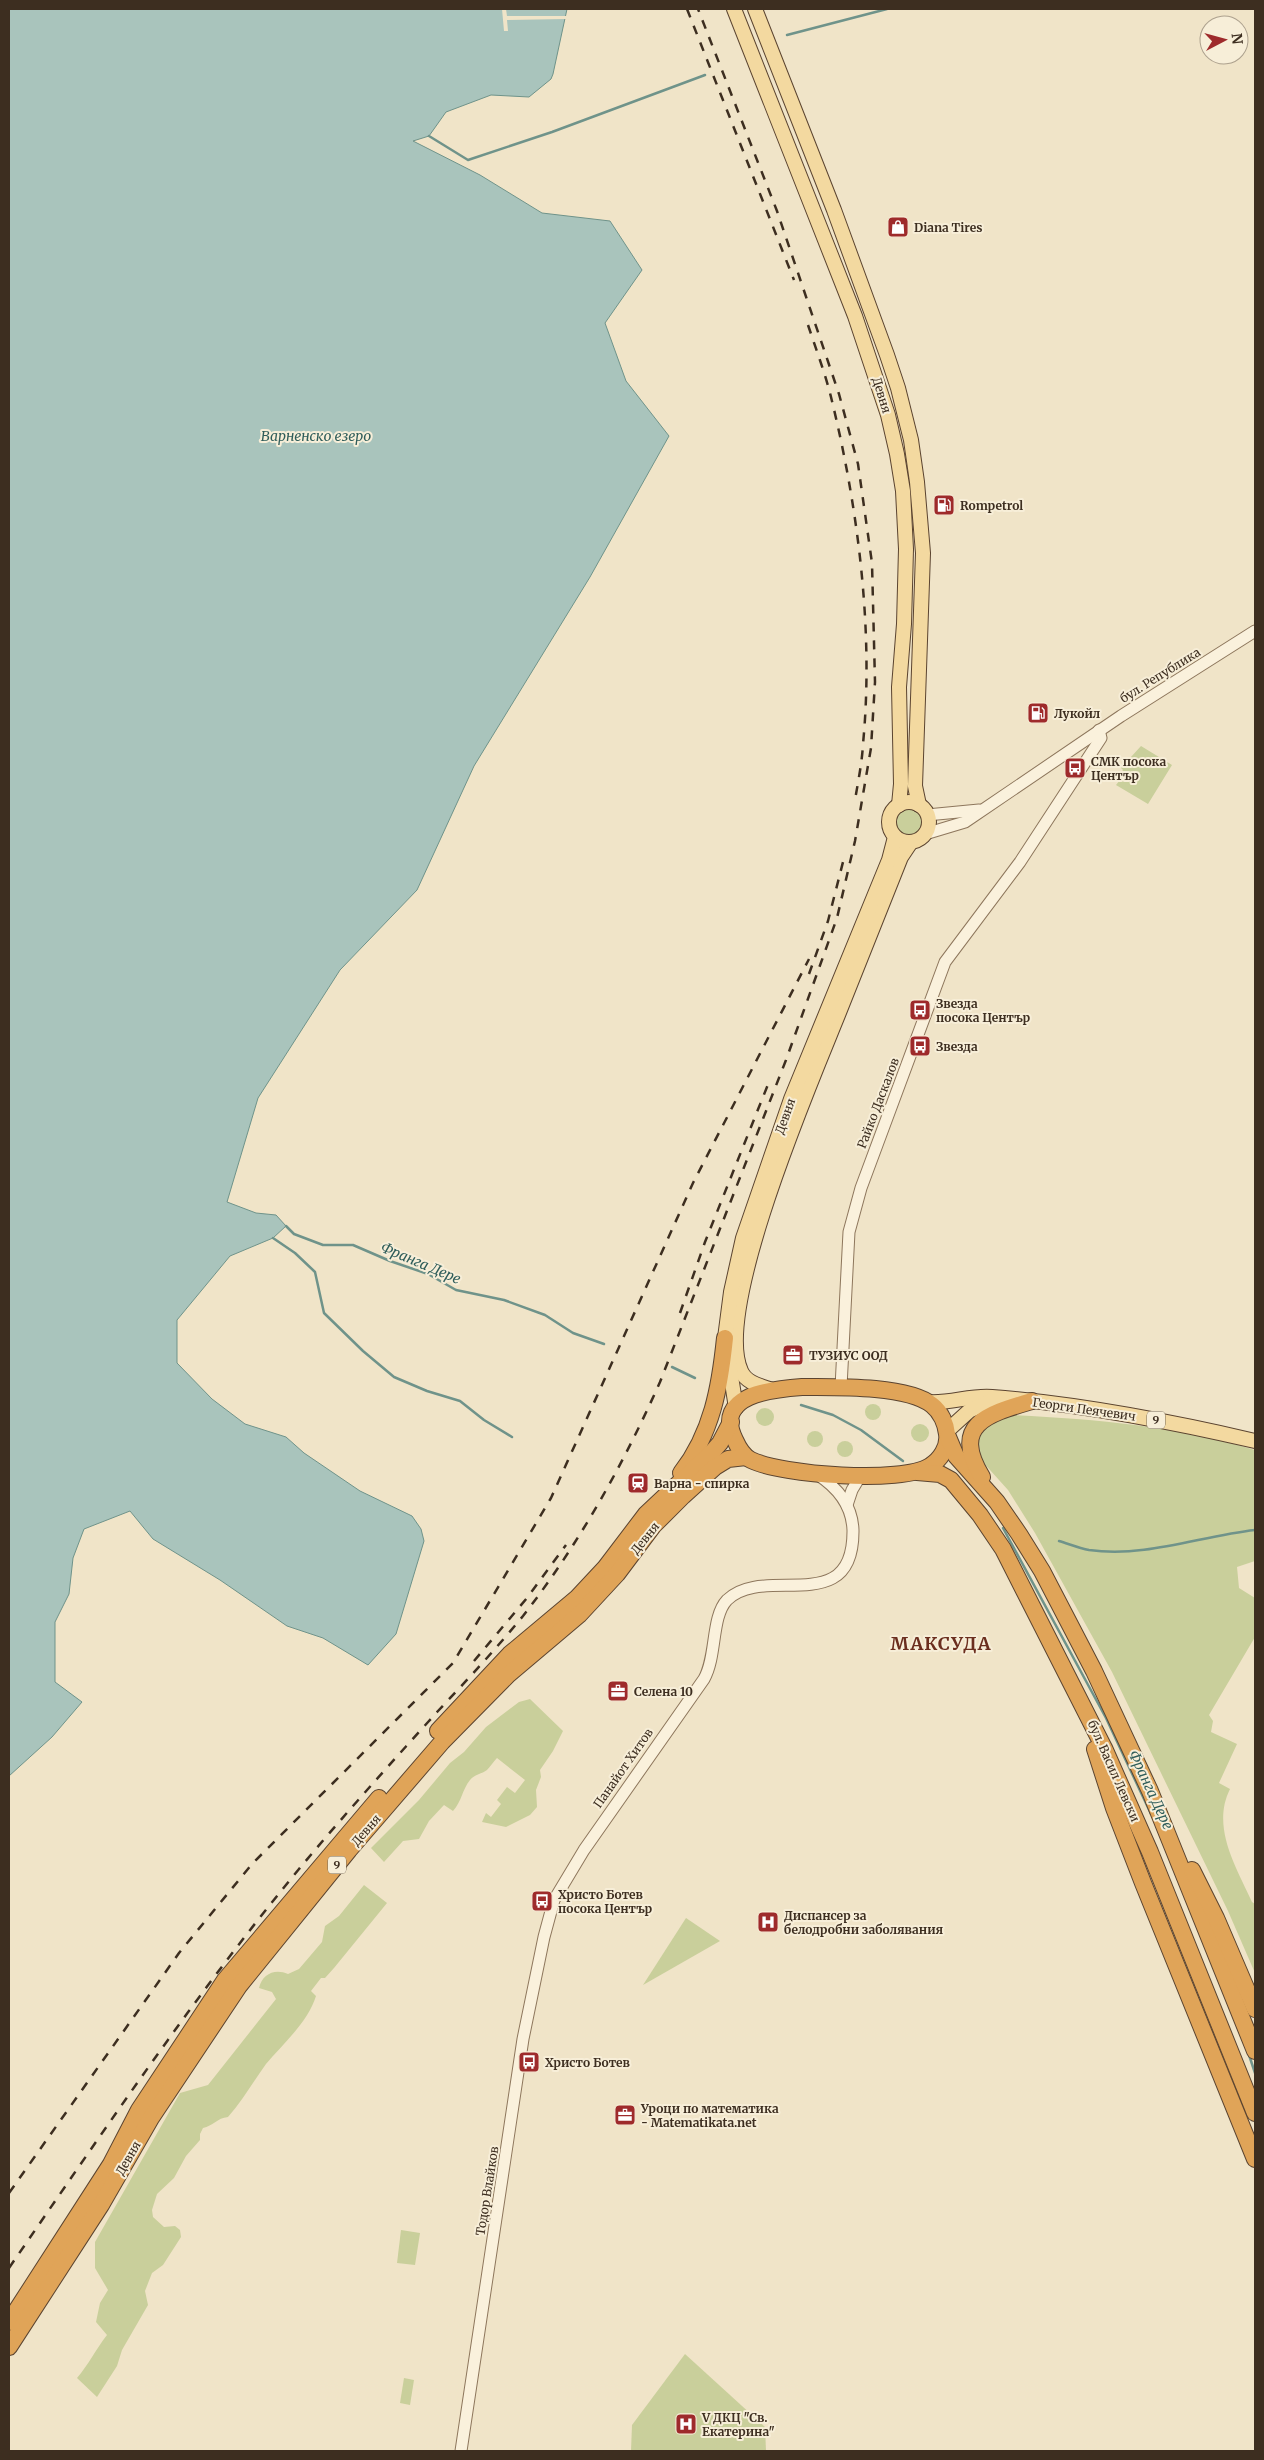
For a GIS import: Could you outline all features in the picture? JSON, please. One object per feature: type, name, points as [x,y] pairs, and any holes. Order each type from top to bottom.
[{"type":"highway","points":[[658,1502],[689,1462],[704,1435],[718,1394],[725,1338]]},
{"type":"highway","name":"9","points":[[734,1415],[751,1395],[772,1390],[802,1387],[841,1387],[898,1393],[928,1402]]},
{"type":"highway","points":[[997,1502],[972,1458],[971,1434],[978,1422],[989,1414],[1032,1401]]},
{"type":"highway","name":"бул. Васил Левски","points":[[928,1402],[938,1410],[956,1456],[997,1502],[1042,1571],[1094,1671],[1150,1791],[1255,2051]]},
{"type":"highway","points":[[734,1415],[733,1436],[746,1457]]},
{"type":"highway","name":"Девня","points":[[9,2322],[106,2172],[139,2110],[226,1980],[334,1849],[438,1730],[510,1654],[577,1598],[605,1568],[658,1502],[713,1451],[734,1415]]},
{"type":"highway","name":"9","points":[[918,1472],[930,1466],[941,1456],[947,1434]]},
{"type":"highway","name":"Девня","points":[[9,2346],[101,2205],[151,2118],[239,1986],[349,1850],[442,1742],[508,1675],[579,1615],[617,1574],[653,1526],[683,1496],[715,1467],[728,1459],[746,1457]]},
{"type":"highway","name":"бул. Васил Левски","points":[[746,1457],[773,1467],[816,1473],[860,1475],[918,1472],[940,1474],[951,1480],[980,1515],[1003,1549],[1074,1685],[1104,1748],[1150,1852],[1255,2112]]},
{"type":"highway","points":[[1074,1685],[1114,1808],[1255,2159]]},
{"type":"highway","points":[[1150,1791],[1216,1918],[1255,2009]]},
{"type":"main road","name":"Девня","points":[[734,9],[855,316],[885,406],[895,446],[903,491],[906,549],[904,624],[898,694],[901,784],[899,805]]},
{"type":"main road","name":"Девня","points":[[755,9],[830,201],[887,355],[909,430],[922,534],[915,786],[923,810]]},
{"type":"main road","points":[[906,803],[923,810],[928,828],[925,834],[911,842],[895,837],[891,831],[890,816],[899,805],[906,803]]},
{"type":"main road","name":"Девня","points":[[734,1415],[725,1338],[731,1292],[753,1207],[791,1099],[889,860],[895,837]]},
{"type":"main road","name":"Девня","points":[[772,1390],[748,1380],[740,1370],[738,1362],[737,1322],[746,1272],[757,1231],[801,1105],[901,857],[911,842]]},
{"type":"main road","name":"Георги Пеячевич","points":[[928,1402],[946,1403],[971,1398],[1001,1398],[1093,1408],[1255,1441]]},
{"type":"main road","name":"Георги Пеячевич","points":[[947,1434],[969,1410],[1001,1398]]},
{"type":"street","name":"бул. Република","points":[[925,834],[959,825],[1099,730],[1255,631]]},
{"type":"street","name":"Райко Даскалов","points":[[841,1387],[849,1232],[861,1188],[945,962],[1020,862],[1101,738],[1099,730]]},
{"type":"street","name":"бул. Република","points":[[923,810],[951,814],[981,810]]},
{"type":"street","points":[[816,1473],[836,1488],[847,1505]]},
{"type":"street","points":[[847,1505],[860,1475]]},
{"type":"street","name":"Панайот Хитов","points":[[544,1937],[554,1900],[584,1850],[709,1670],[719,1615],[728,1599],[745,1589],[815,1584],[826,1582],[835,1575],[843,1567],[850,1552],[853,1528],[847,1505]]},
{"type":"street","name":"Тодор Влайков","points":[[461,2451],[523,2039],[544,1937]]},
{"type":"green space","points":[[1141,746],[1172,765],[1148,804],[1116,785],[1120,780],[1117,778],[1123,770],[1121,768]]},
{"type":"green space","points":[[909,809],[919,813],[923,823],[919,833],[909,837],[899,833],[895,823],[899,813]]},
{"type":"green space","points":[[873,1404],[879,1406],[881,1412],[879,1418],[873,1420],[867,1418],[865,1412],[867,1406]]},
{"type":"green space","points":[[765,1408],[771,1411],[774,1417],[771,1423],[765,1426],[759,1423],[756,1417],[759,1411]]},
{"type":"green space","points":[[1013,1415],[1074,1419],[1166,1429],[1255,1450],[1255,1561],[1237,1567],[1239,1588],[1255,1598],[1255,1637],[1209,1715],[1213,1721],[1211,1732],[1237,1744],[1219,1783],[1230,1789],[1225,1803],[1223,1818],[1228,1847],[1239,1875],[1252,1902],[1255,1904],[1255,1973],[1228,1911],[1112,1672],[1035,1533],[1008,1490],[981,1460],[978,1438],[987,1423]]},
{"type":"green space","points":[[916,1424],[924,1424],[929,1429],[927,1440],[916,1442],[911,1437],[911,1429]]},
{"type":"green space","points":[[812,1431],[818,1431],[823,1436],[821,1445],[812,1447],[807,1442],[807,1436]]},
{"type":"green space","points":[[845,1441],[853,1449],[845,1457],[837,1449]]},
{"type":"green space","points":[[530,1699],[563,1731],[553,1751],[540,1770],[541,1777],[536,1790],[537,1807],[530,1815],[506,1827],[482,1822],[486,1813],[491,1817],[501,1804],[497,1800],[507,1787],[515,1793],[525,1780],[497,1758],[487,1770],[470,1780],[453,1811],[444,1805],[429,1821],[419,1839],[403,1841],[384,1862],[371,1848],[419,1800],[450,1763],[464,1752],[486,1727],[519,1702]]},
{"type":"green space","points":[[364,1885],[387,1903],[334,1968],[325,1978],[321,1978],[311,1991],[316,1996],[307,2015],[266,2064],[233,2111],[228,2117],[203,2128],[200,2140],[186,2156],[174,2178],[157,2194],[152,2210],[153,2217],[164,2227],[175,2226],[180,2230],[181,2237],[163,2265],[152,2273],[145,2291],[148,2305],[122,2350],[117,2366],[97,2397],[77,2378],[107,2335],[96,2322],[100,2303],[108,2290],[95,2268],[95,2242],[180,2093],[208,2085],[276,1999],[272,1992],[259,1988],[263,1979],[274,1972],[288,1974],[299,1969],[322,1942],[325,1926],[339,1916]]},
{"type":"green space","points":[[686,1918],[720,1941],[643,1985]]},
{"type":"green space","points":[[401,2230],[420,2233],[415,2265],[397,2263]]},
{"type":"green space","points":[[685,2354],[765,2427],[766,2451],[631,2451],[632,2425]]},
{"type":"green space","points":[[404,2378],[414,2380],[410,2405],[400,2403]]},
{"type":"water","name":"Варненско езеро","points":[[9,9],[567,9],[551,79],[529,97],[491,95],[446,112],[429,136],[413,141],[480,175],[542,213],[610,221],[642,270],[605,323],[626,381],[669,436],[590,577],[474,766],[417,890],[340,970],[258,1098],[227,1202],[256,1213],[276,1215],[286,1226],[273,1238],[230,1256],[177,1320],[177,1363],[212,1399],[245,1424],[286,1437],[304,1453],[360,1491],[412,1516],[421,1529],[424,1541],[396,1634],[368,1665],[323,1638],[287,1626],[220,1580],[153,1539],[130,1511],[84,1529],[73,1558],[69,1594],[55,1622],[55,1682],[82,1702],[52,1737],[9,1776]]},
{"type":"pier","points":[[502,9],[506,9],[507,16],[566,16],[566,19],[507,20],[508,31],[504,31]]},
{"type":"waterway","points":[[787,35],[887,9]]},
{"type":"waterway","points":[[429,136],[468,160],[552,132],[705,75]]},
{"type":"waterway","name":"Франга Дере","points":[[286,1226],[294,1234],[323,1245],[353,1245],[390,1261],[428,1274],[456,1290],[504,1300],[545,1315],[573,1333],[604,1344]]},
{"type":"waterway","points":[[273,1238],[295,1253],[315,1272],[324,1313],[363,1351],[394,1377],[427,1391],[460,1401],[484,1420],[512,1437]]},
{"type":"waterway","name":"Франга Дере","points":[[672,1367],[695,1378]]},
{"type":"waterway","name":"Франга Дере","points":[[801,1405],[833,1415],[861,1430],[903,1461]]},
{"type":"waterway","name":"Франга Дере","points":[[1003,1528],[1106,1718],[1151,1814]]},
{"type":"waterway","points":[[1059,1541],[1089,1550],[1131,1551],[1152,1549],[1255,1530]]},
{"type":"waterway","name":"Франга Дере","points":[[1249,2055],[1255,2073]]},
{"type":"railway","points":[[687,9],[794,280]]},
{"type":"railway","points":[[9,2268],[114,2115],[260,1917],[350,1809],[523,1616],[563,1561],[599,1503],[631,1443],[660,1382],[786,1060],[837,918],[855,841],[871,748],[875,682],[872,563],[858,464],[839,394],[777,211],[698,9]]},
{"type":"railway","points":[[808,325],[829,388],[841,439],[856,525],[861,569],[865,614],[866,701],[862,758],[855,800]]},
{"type":"railway","points":[[809,974],[828,921],[843,862]]},
{"type":"railway","points":[[9,2193],[179,1953],[252,1864],[453,1663],[551,1498],[693,1183],[809,959]]},
{"type":"railway","points":[[680,1313],[705,1242],[769,1082]]},
{"type":"railway","points":[[474,1661],[527,1598],[566,1545]]},
{"type":"place","name":"Diana Tires","points":[[898,227]]},
{"type":"place","name":"Rompetrol","points":[[944,505]]},
{"type":"place","name":"Лукойл","points":[[1038,713]]},
{"type":"place","name":"СМК посока Център","points":[[1075,768]]},
{"type":"place","name":"Звезда посока Център","points":[[920,1010]]},
{"type":"place","name":"Звезда","points":[[920,1046]]},
{"type":"place","name":"ТУЗИУС ООД","points":[[793,1355]]},
{"type":"place","name":"Варна - спирка","points":[[638,1483]]},
{"type":"place","name":"Селена 10","points":[[618,1691]]},
{"type":"place","name":"Христо Ботев посока Център","points":[[542,1901]]},
{"type":"place","name":"Диспансер за белодробни заболявания","points":[[768,1922]]},
{"type":"place","name":"Христо Ботев","points":[[529,2062]]},
{"type":"place","name":"Уроци по математика - Matematikata.net","points":[[625,2115]]},
{"type":"place","name":"V ДКЦ \"Св. Екатерина\"","points":[[686,2424]]},
{"type":"district","name":"МАКСУДА","points":[[941,1643]]}]
